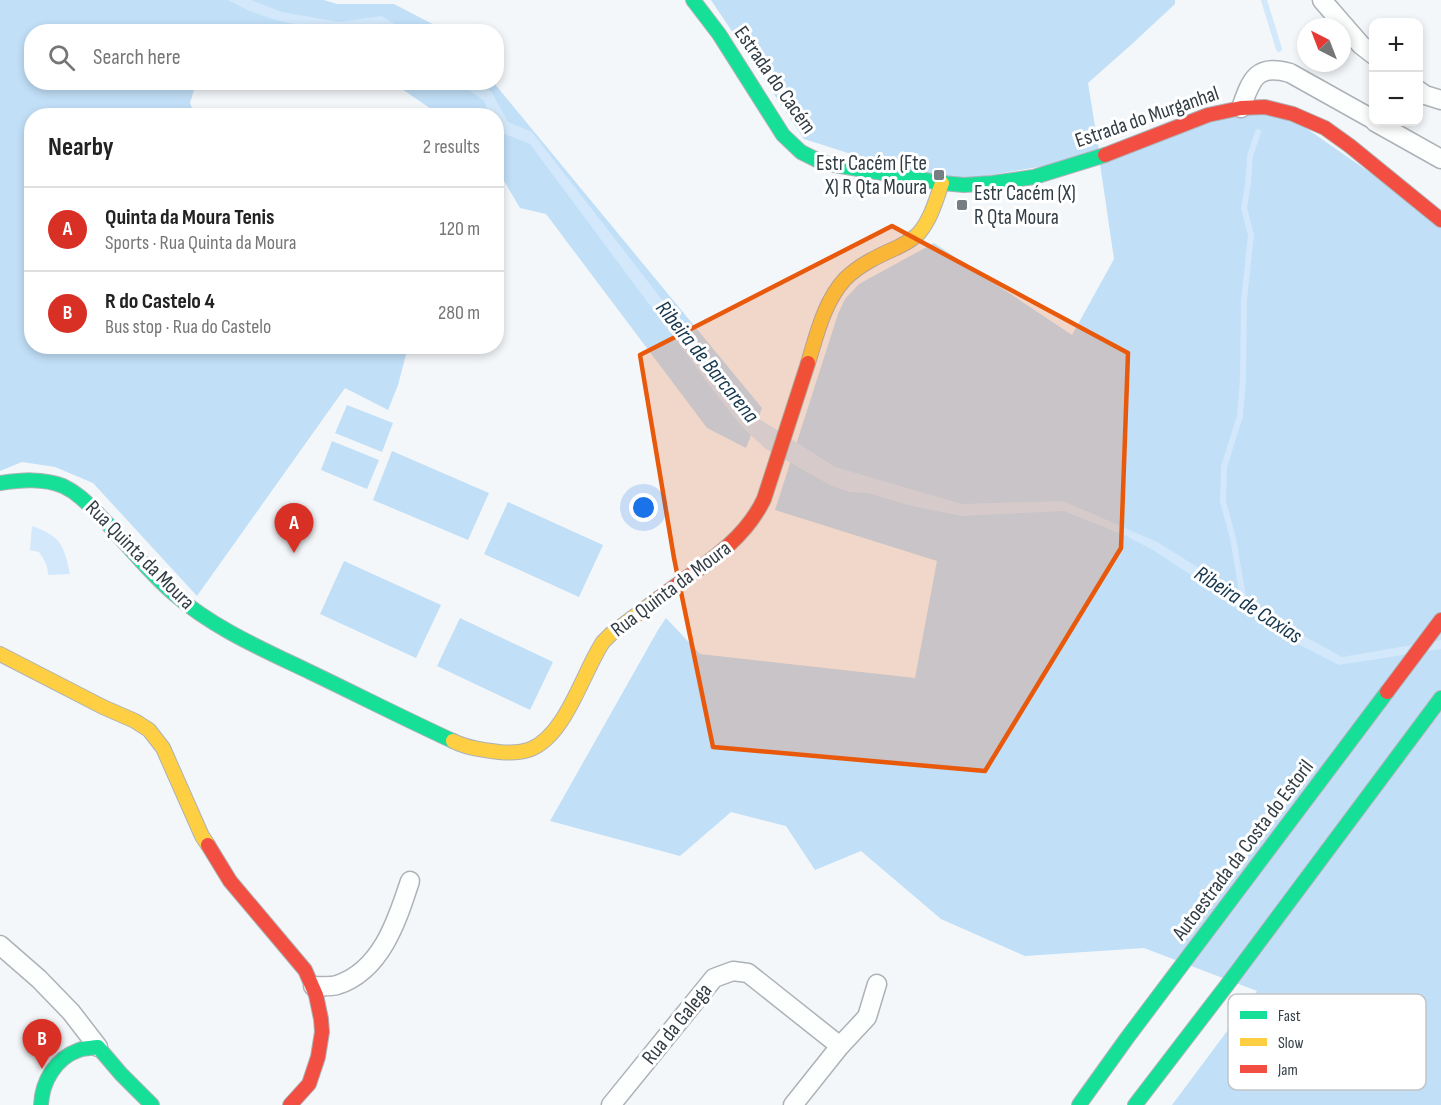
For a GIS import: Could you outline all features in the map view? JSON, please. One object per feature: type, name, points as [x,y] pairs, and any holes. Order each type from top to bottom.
[{"type":"main road","name":"Estrada do Cacém","points":[[693,0],[719,34],[791,145],[811,159],[823,163],[942,183]]},
{"type":"main road","name":"Estrada do Murganhal","points":[[942,183],[964,185],[1034,177],[1100,157],[1208,115],[1241,108],[1264,107],[1293,114],[1325,128],[1441,220]]},
{"type":"main road","name":"Rua Quinta da Moura","points":[[0,483],[26,479],[42,481],[60,485],[78,494],[164,585],[201,615],[244,641],[461,745],[481,750],[517,752],[532,750],[547,740],[558,728],[600,645],[611,634],[728,547],[740,536],[759,511],[824,312],[832,295],[846,278],[862,265],[915,237],[927,221],[942,183]]},
{"type":"main road","name":"Autoestrada da Costa do Estoril","points":[[1079,1105],[1441,620]]},
{"type":"main road","points":[[0,654],[135,721],[149,730],[164,748],[202,836],[230,881],[305,970],[313,986],[322,1017],[319,1058],[308,1084],[290,1105]]},
{"type":"main road","points":[[1135,1105],[1441,698]]},
{"type":"main road","points":[[41,1105],[45,1083],[52,1070],[66,1057],[79,1050],[98,1047],[152,1105]]},
{"type":"street","points":[[1322,0],[1360,45],[1369,51]]},
{"type":"street","points":[[1241,108],[1250,83],[1259,73],[1269,69],[1290,73],[1369,118]]},
{"type":"street","points":[[1423,93],[1441,100]]},
{"type":"street","points":[[1383,126],[1441,159]]},
{"type":"street","points":[[313,986],[335,986],[356,976],[375,958],[397,922],[410,881]]},
{"type":"street","points":[[0,945],[39,979],[71,1012],[98,1047]]},
{"type":"street","name":"Rua da Galega","points":[[611,1105],[714,978],[733,971],[748,973],[840,1046]]},
{"type":"street","points":[[793,1105],[840,1046],[867,1017],[877,984]]},
{"type":"highlighted area","points":[[892,226],[1128,353],[1121,548],[985,771],[713,747],[674,558],[640,355]]},
{"type":"shaded area","points":[[0,0],[324,0],[337,4],[394,4],[433,24],[24,24],[24,90],[194,90],[190,103],[192,108],[24,108],[24,354],[406,354],[398,385],[388,410],[345,388],[197,596],[93,483],[55,467],[22,462],[0,471]]},
{"type":"shaded area","points":[[711,0],[1175,0],[1175,4],[1088,83],[1100,157],[1208,115],[1280,110],[1441,222],[1441,1105],[1172,1105],[1228,1030],[1228,1090],[1426,1090],[1426,994],[1255,994],[1257,991],[1144,948],[1025,956],[941,919],[861,851],[815,870],[786,826],[731,812],[680,856],[550,821],[666,618],[700,654],[915,678],[937,561],[775,510],[838,314],[845,299],[859,284],[934,243],[1072,335],[1114,259],[1099,157],[942,183],[804,139]]},
{"type":"shaded area","points":[[403,90],[500,90],[762,408],[746,448],[707,428],[546,214],[520,208],[504,181],[504,108],[430,108]]},
{"type":"shaded area","points":[[347,405],[393,423],[382,452],[335,433]]},
{"type":"shaded area","points":[[332,441],[379,460],[367,489],[321,470]]},
{"type":"shaded area","points":[[392,451],[489,493],[468,540],[373,500]]},
{"type":"shaded area","points":[[508,502],[603,545],[579,597],[484,554]]},
{"type":"shaded area","points":[[344,561],[441,605],[416,658],[320,614]]},
{"type":"shaded area","points":[[460,618],[553,662],[530,710],[437,666]]},
{"type":"water","points":[[228,0],[251,0],[282,12],[339,22],[382,16],[394,24],[292,24],[248,10]]},
{"type":"water","points":[[469,90],[490,90],[500,108],[487,108],[484,101]]},
{"type":"water","points":[[504,115],[508,122],[532,132],[750,413],[835,467],[962,504],[1063,501],[1157,542],[1238,592],[1273,619],[1342,657],[1441,640],[1441,649],[1339,665],[1290,640],[1153,550],[1124,535],[1064,511],[961,516],[908,505],[868,493],[849,492],[830,485],[766,449],[742,427],[530,144],[504,134]]},
{"type":"water","points":[[32,526],[49,534],[60,543],[70,574],[48,575],[39,552],[30,550]]},
{"type":"waterway","points":[[1264,0],[1279,49]]},
{"type":"waterway","name":"Ribeira de Caxias","points":[[1244,603],[1233,538],[1223,502],[1224,467],[1240,416],[1244,300],[1251,235],[1244,208],[1250,156],[1258,132]]},
{"type":"traffic: fast","points":[[693,0],[719,34],[783,135],[801,152],[823,163],[964,185],[1034,177],[1105,155]]},
{"type":"traffic: fast","points":[[0,483],[40,481],[68,488],[95,511],[162,583],[188,606],[256,646],[453,741]]},
{"type":"traffic: fast","points":[[1079,1105],[1387,692]]},
{"type":"traffic: fast","points":[[1135,1105],[1441,698]]},
{"type":"traffic: fast","points":[[41,1105],[47,1079],[57,1065],[79,1050],[98,1047],[152,1105]]},
{"type":"traffic: slow","points":[[808,363],[822,319],[838,288],[850,274],[863,265],[917,235],[930,216],[942,183]]},
{"type":"traffic: slow","points":[[453,741],[475,748],[511,753],[531,749],[543,742],[564,717],[603,642],[659,598]]},
{"type":"traffic: slow","points":[[0,654],[149,730],[163,748],[208,845]]},
{"type":"traffic: jam","points":[[1105,155],[1208,115],[1241,108],[1265,107],[1293,114],[1325,128],[1441,220]]},
{"type":"traffic: jam","points":[[659,598],[732,542],[755,515],[764,499],[808,363]]},
{"type":"traffic: jam","points":[[1387,692],[1441,620]]},
{"type":"traffic: jam","points":[[208,845],[230,881],[305,970],[316,995],[322,1032],[318,1057],[309,1084],[290,1105]]},
{"type":"place","name":"Estr Cacém (Fte X) R Qta Moura","points":[[939,175]]},
{"type":"place","name":"Estr Cacém (X) R Qta Moura","points":[[962,205]]},
{"type":"place","name":"Quinta da Moura Tenis","points":[[294,553]]},
{"type":"place","name":"R do Castelo 4","points":[[42,1069]]},
{"type":"water label","name":"Ribeira de Barcarena","points":[[707,362]]}]
